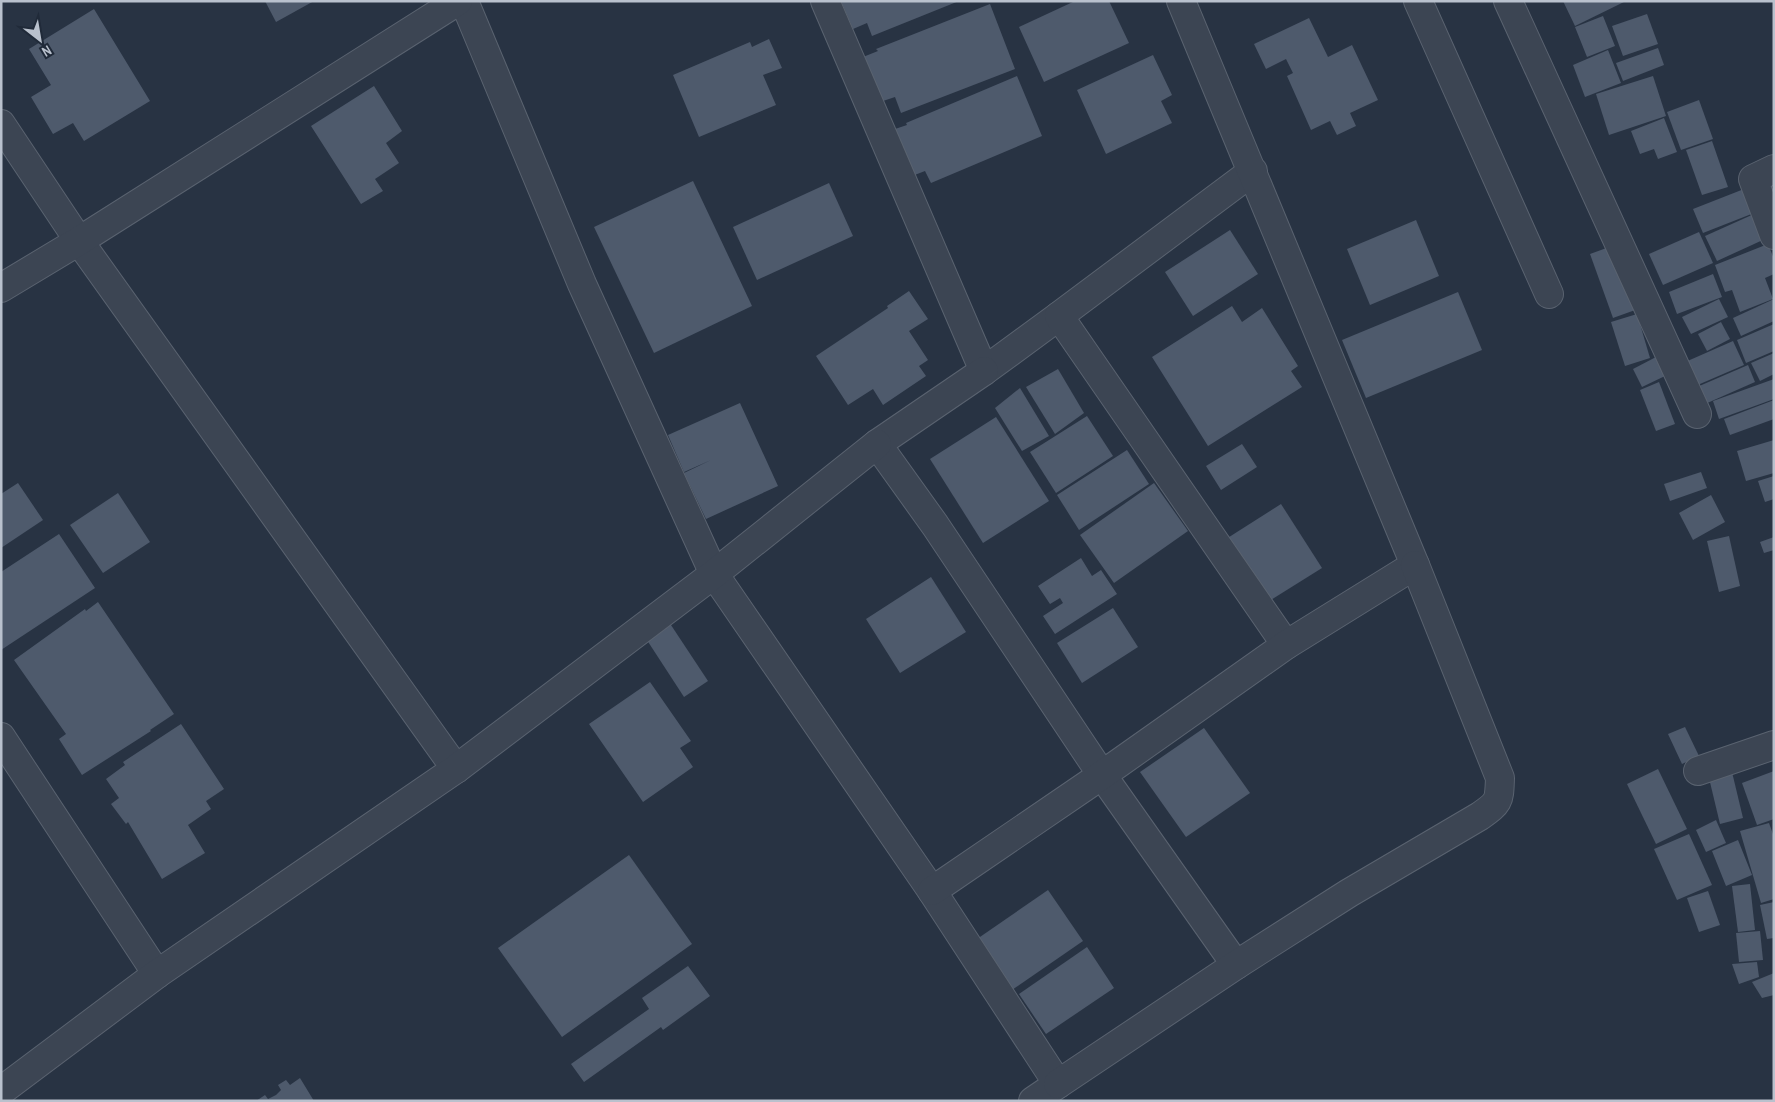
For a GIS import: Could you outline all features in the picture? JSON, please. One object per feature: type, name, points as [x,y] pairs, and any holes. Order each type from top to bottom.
[{"type":"street","points":[[1,288],[79,241],[458,1]]},
{"type":"street","points":[[464,1],[582,284],[714,574],[932,891],[1058,1084]]},
{"type":"street","points":[[825,1],[984,371]]},
{"type":"street","points":[[1033,1101],[1236,964],[1349,893],[1480,816],[1499,799],[1500,778],[1415,565],[1181,1]]},
{"type":"street","points":[[1418,1],[1549,294]]},
{"type":"street","points":[[1508,1],[1697,414]]},
{"type":"street","points":[[1,124],[79,241],[456,769]]},
{"type":"street","points":[[1774,169],[1753,180],[1774,235]]},
{"type":"street","points":[[1,1091],[158,974],[456,769],[714,574],[877,444],[984,371],[1253,171]]},
{"type":"street","points":[[1059,316],[1286,645]]},
{"type":"street","points":[[877,444],[936,525],[1102,775],[1236,964]]},
{"type":"street","points":[[932,891],[1102,775],[1286,645],[1415,565]]},
{"type":"street","points":[[1,737],[158,974]]},
{"type":"street","points":[[1698,771],[1774,745]]},
{"type":"building","points":[[265,1],[314,1],[276,22]]},
{"type":"building","points":[[841,1],[959,1],[872,36],[867,23],[853,29]]},
{"type":"building","points":[[1075,1],[1109,1],[1129,43],[1044,82],[1019,27]]},
{"type":"building","points":[[1563,1],[1626,1],[1575,26]]},
{"type":"building","points":[[990,4],[1015,69],[901,113],[895,97],[880,102],[863,57],[878,51],[876,49]]},
{"type":"building","points":[[94,9],[150,101],[84,141],[73,123],[53,134],[31,97],[51,85],[29,49]]},
{"type":"building","points":[[1647,14],[1658,44],[1623,56],[1612,26]]},
{"type":"building","points":[[1603,16],[1615,46],[1587,57],[1575,27]]},
{"type":"building","points":[[1309,18],[1328,57],[1352,45],[1378,100],[1350,113],[1356,126],[1337,135],[1330,121],[1311,130],[1287,76],[1293,73],[1286,59],[1266,69],[1254,44]]},
{"type":"building","points":[[769,39],[782,68],[763,75],[776,105],[699,137],[673,75],[750,42],[752,47]]},
{"type":"building","points":[[1658,48],[1664,65],[1623,81],[1616,63]]},
{"type":"building","points":[[1608,50],[1621,83],[1585,97],[1573,65]]},
{"type":"building","points":[[1153,55],[1172,95],[1161,101],[1172,123],[1106,154],[1077,90]]},
{"type":"building","points":[[1017,76],[1042,136],[931,183],[925,171],[912,176],[892,130]]},
{"type":"building","points":[[1653,76],[1666,116],[1609,135],[1596,94]]},
{"type":"building","points":[[374,86],[402,131],[386,143],[399,163],[375,179],[383,191],[361,204],[311,126]]},
{"type":"building","points":[[1699,100],[1713,139],[1681,150],[1667,112]]},
{"type":"building","points":[[1664,118],[1677,152],[1658,159],[1654,149],[1640,154],[1631,131]]},
{"type":"building","points":[[1712,141],[1728,187],[1702,195],[1686,150]]},
{"type":"building","points":[[693,181],[752,306],[654,353],[594,227]]},
{"type":"building","points":[[829,183],[853,236],[757,280],[733,227]]},
{"type":"building","points":[[1744,189],[1754,213],[1703,233],[1693,209]]},
{"type":"building","points":[[1754,214],[1765,239],[1717,261],[1705,236]]},
{"type":"building","points":[[1416,220],[1439,276],[1370,305],[1347,249]]},
{"type":"building","points":[[1230,230],[1258,274],[1193,316],[1165,272]]},
{"type":"building","points":[[1699,232],[1713,263],[1663,285],[1649,254]]},
{"type":"building","points":[[1768,244],[1774,259],[1774,274],[1765,278],[1773,299],[1740,312],[1732,290],[1725,292],[1715,265]]},
{"type":"building","points":[[1612,246],[1638,309],[1613,318],[1590,254]]},
{"type":"building","points":[[1713,274],[1722,297],[1677,314],[1669,292]]},
{"type":"building","points":[[909,291],[928,319],[909,331],[928,360],[919,366],[926,376],[883,405],[873,389],[848,405],[816,356],[888,308],[887,306]]},
{"type":"building","points":[[1458,292],[1482,350],[1366,398],[1342,340]]},
{"type":"building","points":[[1719,299],[1728,317],[1691,334],[1682,317]]},
{"type":"building","points":[[1774,299],[1774,321],[1741,336],[1733,318]]},
{"type":"building","points":[[1232,306],[1242,322],[1262,308],[1298,366],[1291,371],[1302,387],[1208,446],[1152,357]]},
{"type":"building","points":[[1637,314],[1650,358],[1625,366],[1611,322]]},
{"type":"building","points":[[1721,322],[1730,339],[1707,351],[1698,334]]},
{"type":"building","points":[[1774,324],[1774,351],[1746,363],[1737,340]]},
{"type":"building","points":[[1733,341],[1744,365],[1693,387],[1683,363]]},
{"type":"building","points":[[1774,353],[1774,374],[1760,381],[1751,363]]},
{"type":"building","points":[[1656,357],[1665,376],[1642,387],[1633,369]]},
{"type":"building","points":[[1748,365],[1755,382],[1705,404],[1697,387]]},
{"type":"building","points":[[1058,369],[1084,413],[1055,434],[1026,387]]},
{"type":"building","points":[[1774,379],[1774,399],[1719,419],[1713,401]]},
{"type":"building","points":[[1659,382],[1675,424],[1656,431],[1640,390]]},
{"type":"building","points":[[1020,388],[1049,436],[1022,451],[995,408]]},
{"type":"building","points":[[1774,400],[1774,419],[1730,435],[1724,419]]},
{"type":"building","points":[[740,403],[778,486],[706,519],[684,473],[711,460],[684,472],[668,435]]},
{"type":"building","points":[[1087,416],[1113,456],[1056,493],[1030,452]]},
{"type":"building","points":[[996,417],[1049,501],[983,543],[930,459]]},
{"type":"building","points":[[1774,440],[1774,473],[1746,481],[1737,451]]},
{"type":"building","points":[[1242,444],[1257,467],[1221,490],[1206,466]]},
{"type":"building","points":[[1127,450],[1149,484],[1079,530],[1057,495]]},
{"type":"building","points":[[1701,472],[1707,488],[1670,501],[1664,484]]},
{"type":"building","points":[[1774,476],[1774,499],[1765,502],[1758,481]]},
{"type":"building","points":[[18,483],[43,520],[1,548],[1,494]]},
{"type":"building","points":[[1154,483],[1188,531],[1114,583],[1080,535]]},
{"type":"building","points":[[118,493],[150,542],[103,573],[70,525]]},
{"type":"building","points":[[1711,495],[1725,522],[1693,540],[1679,513]]},
{"type":"building","points":[[1281,504],[1322,568],[1266,603],[1226,539]]},
{"type":"building","points":[[59,534],[95,588],[1,650],[1,572]]},
{"type":"building","points":[[1729,536],[1740,586],[1719,592],[1707,541]]},
{"type":"building","points":[[1774,537],[1774,550],[1764,553],[1760,542]]},
{"type":"building","points":[[1081,558],[1092,576],[1101,570],[1117,594],[1055,634],[1043,616],[1063,603],[1060,598],[1050,604],[1038,586]]},
{"type":"building","points":[[931,577],[966,632],[900,673],[866,619]]},
{"type":"building","points":[[98,602],[174,714],[82,775],[59,739],[66,734],[14,660],[85,609],[86,611]]},
{"type":"building","points":[[1113,608],[1138,647],[1082,683],[1057,643]]},
{"type":"building","points":[[667,619],[708,681],[684,697],[643,634]]},
{"type":"building","points":[[650,682],[691,741],[680,748],[693,767],[643,802],[589,724]]},
{"type":"building","points":[[181,724],[224,789],[206,801],[211,809],[188,825],[205,853],[162,879],[128,822],[126,824],[111,804],[119,798],[106,779],[125,765],[123,762]]},
{"type":"building","points":[[1685,727],[1699,756],[1682,764],[1668,734]]},
{"type":"building","points":[[1204,728],[1250,793],[1186,837],[1140,772]]},
{"type":"building","points":[[1658,769],[1687,829],[1656,844],[1627,784]]},
{"type":"building","points":[[1774,771],[1774,819],[1757,825],[1742,783]]},
{"type":"building","points":[[1732,772],[1743,818],[1720,824],[1709,778]]},
{"type":"building","points":[[1716,820],[1726,843],[1706,852],[1696,830]]},
{"type":"building","points":[[1769,823],[1774,837],[1774,899],[1761,903],[1740,831]]},
{"type":"building","points":[[1689,834],[1712,885],[1677,900],[1654,849]]},
{"type":"building","points":[[1738,840],[1752,875],[1726,886],[1712,851]]},
{"type":"building","points":[[629,855],[692,944],[562,1037],[498,948]]},
{"type":"building","points":[[1750,884],[1755,930],[1738,932],[1732,886]]},
{"type":"building","points":[[1048,890],[1083,941],[1012,990],[977,939]]},
{"type":"building","points":[[1708,891],[1720,925],[1699,932],[1687,898]]},
{"type":"building","points":[[1774,902],[1774,938],[1767,939],[1760,905]]},
{"type":"building","points":[[1760,931],[1763,960],[1739,962],[1736,933]]},
{"type":"building","points":[[1087,947],[1114,988],[1046,1034],[1019,994]]},
{"type":"building","points":[[1757,962],[1759,977],[1739,984],[1732,964]]},
{"type":"building","points":[[688,966],[710,996],[663,1030],[661,1027],[584,1082],[571,1064],[649,1009],[642,998]]},
{"type":"building","points":[[1774,973],[1774,995],[1762,998],[1752,982]]},
{"type":"building","points":[[300,1078],[314,1101],[256,1101],[265,1095],[268,1099],[276,1095],[281,1090],[278,1085],[286,1080],[290,1085]]}]
